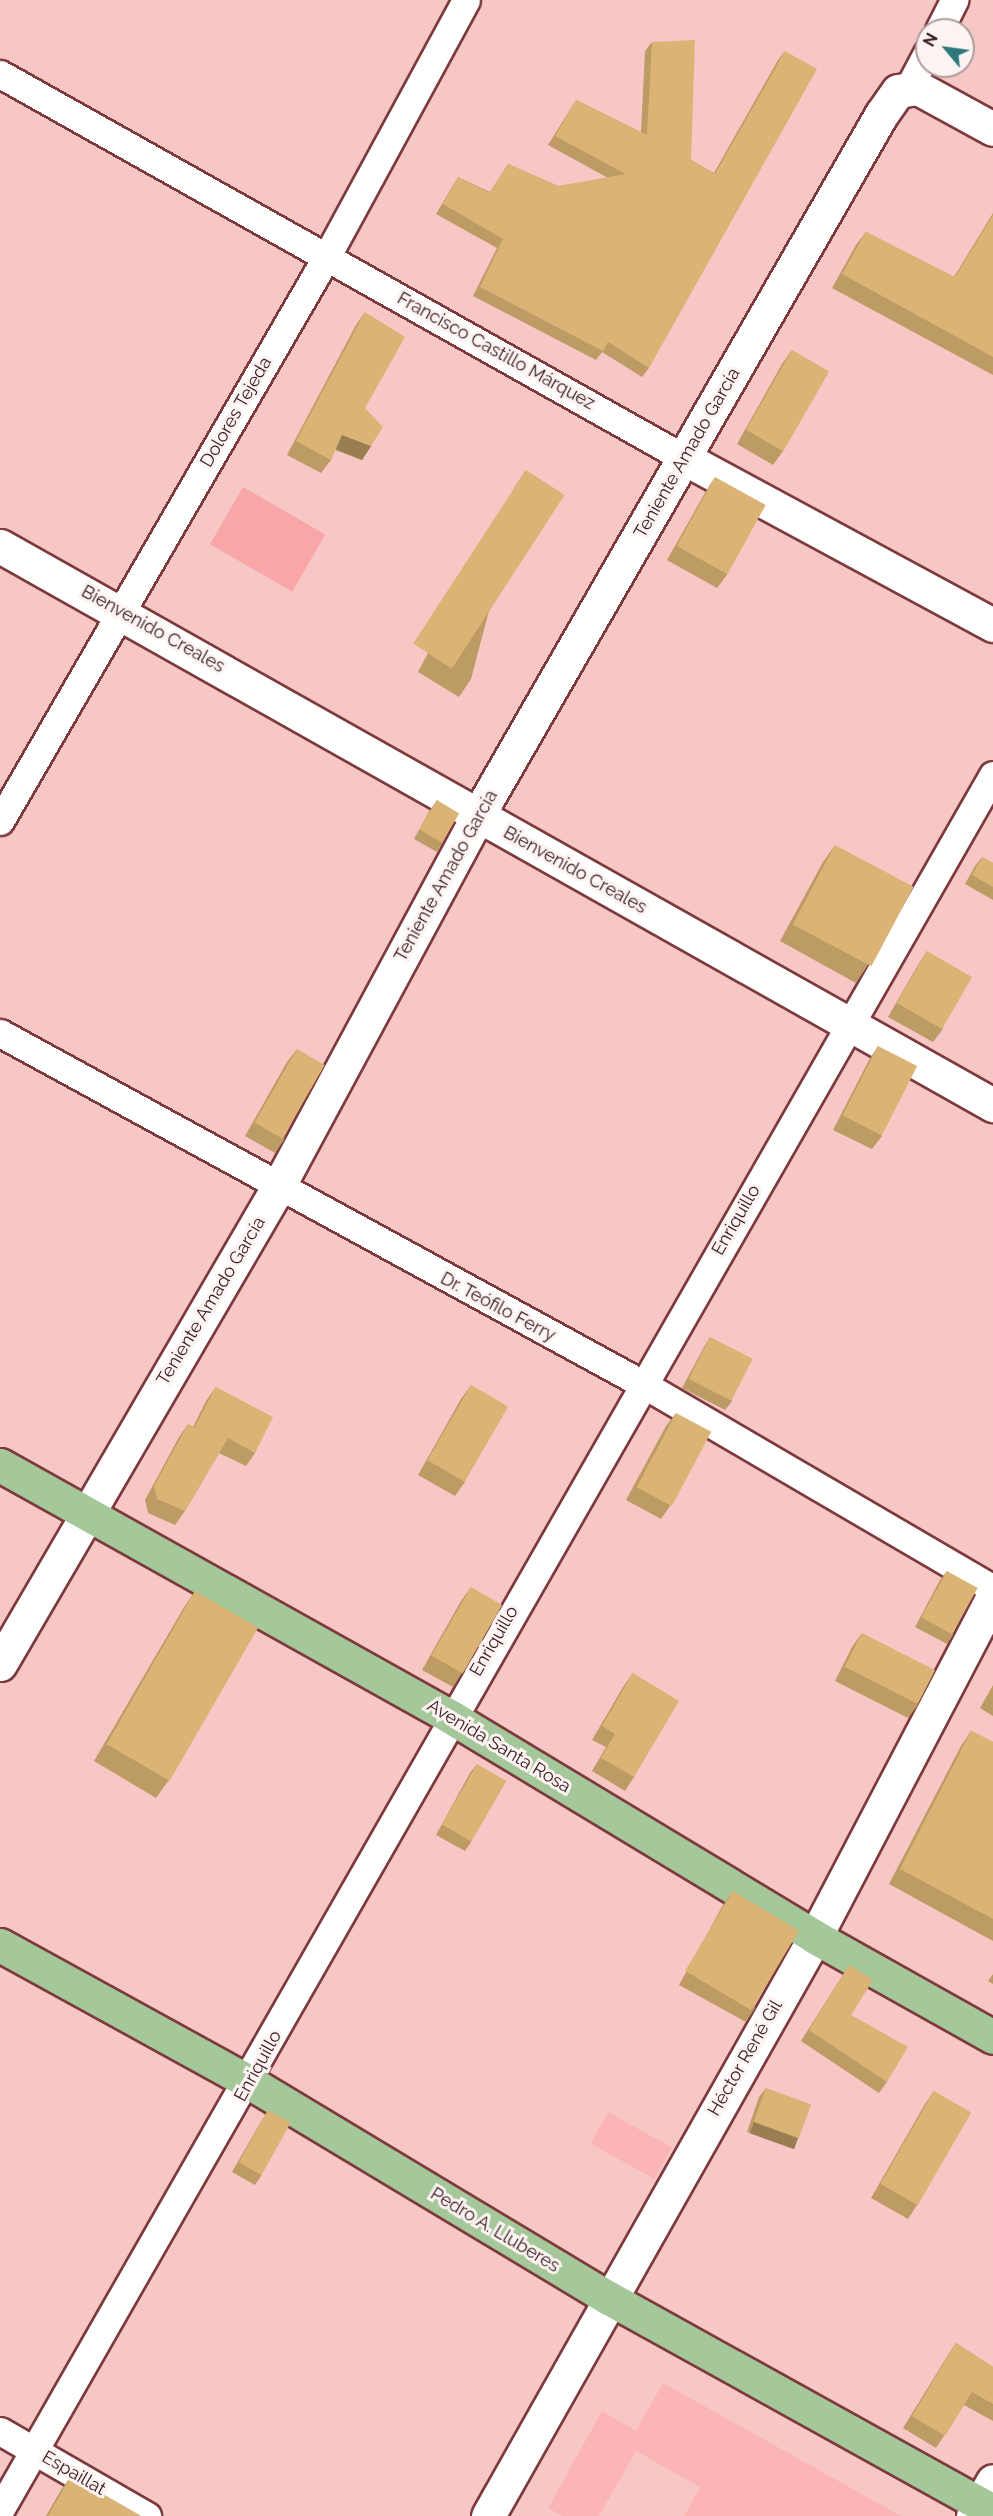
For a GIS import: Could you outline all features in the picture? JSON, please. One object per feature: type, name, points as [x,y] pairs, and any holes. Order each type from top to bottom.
[{"type":"main road","points":[[903,90],[918,88],[993,129]]},
{"type":"main road","name":"Teniente Amado García","points":[[0,1664],[85,1514],[277,1189],[478,815],[684,458],[903,90]]},
{"type":"main road","name":"Francisco Castillo Márquez","points":[[684,458],[993,625]]},
{"type":"main road","name":"Bienvenido Creales","points":[[0,546],[120,610],[993,1105]]},
{"type":"main road","name":"Avenida Santa Rosa","points":[[0,1464],[85,1514],[452,1717],[815,1937],[993,2037]]},
{"type":"main road","name":"Héctor René Gil","points":[[488,2516],[607,2297],[815,1937],[993,1596]]},
{"type":"main road","name":"Pedro A. Lluberes","points":[[0,1945],[249,2082],[607,2297],[985,2503]]},
{"type":"street","name":"Dolores Tejeda","points":[[0,821],[120,610],[327,256],[466,0]]},
{"type":"street","points":[[945,18],[954,0]]},
{"type":"street","points":[[903,90],[915,72]]},
{"type":"street","name":"Francisco Castillo Márquez","points":[[0,74],[684,458]]},
{"type":"street","name":"Enriquillo","points":[[0,2510],[249,2082],[640,1383],[850,1025],[993,775]]},
{"type":"street","name":"Dr. Teófilo Ferry","points":[[0,1033],[277,1189],[640,1383],[993,1588]]},
{"type":"street","name":"Espaillat","points":[[0,2430],[147,2516]]},
{"type":"shaded area","points":[[243,487],[325,534],[292,592],[210,544]]},
{"type":"shaded area","points":[[608,2112],[672,2147],[654,2179],[591,2143]]},
{"type":"shaded area","points":[[663,2383],[901,2516],[684,2516],[700,2487],[636,2451],[599,2516],[563,2516],[548,2508],[602,2411],[636,2431]]},
{"type":"building","points":[[695,40],[691,160],[715,174],[785,51],[817,69],[649,368],[608,342],[603,351],[480,287],[503,239],[443,204],[458,177],[490,193],[508,164],[558,186],[626,174],[555,136],[576,100],[647,135],[652,42]]},
{"type":"building","points":[[993,215],[993,357],[842,274],[866,232],[955,277]]},
{"type":"building","points":[[365,312],[405,337],[365,408],[383,427],[371,446],[342,435],[331,460],[296,441]]},
{"type":"building","points":[[792,350],[829,372],[783,451],[746,430]]},
{"type":"building","points":[[526,470],[565,495],[452,669],[413,644]]},
{"type":"building","points":[[715,477],[766,505],[727,574],[677,546]]},
{"type":"building","points":[[437,800],[459,813],[442,843],[419,829]]},
{"type":"building","points":[[835,845],[914,887],[871,966],[793,924]]},
{"type":"building","points":[[982,857],[993,863],[993,887],[972,875]]},
{"type":"building","points":[[927,951],[972,977],[942,1029],[897,1003]]},
{"type":"building","points":[[878,1046],[917,1066],[882,1135],[843,1115]]},
{"type":"building","points":[[297,1049],[325,1065],[282,1139],[254,1123]]},
{"type":"building","points":[[710,1337],[753,1359],[731,1401],[689,1379]]},
{"type":"building","points":[[471,1385],[508,1406],[465,1482],[428,1460]]},
{"type":"building","points":[[216,1387],[273,1417],[255,1453],[228,1438],[185,1511],[157,1499],[154,1486],[188,1424],[194,1428]]},
{"type":"building","points":[[676,1413],[711,1432],[672,1506],[637,1487]]},
{"type":"building","points":[[947,1571],[978,1588],[952,1634],[921,1617]]},
{"type":"building","points":[[471,1587],[502,1605],[463,1673],[432,1655]]},
{"type":"building","points":[[195,1591],[258,1628],[170,1781],[106,1744]]},
{"type":"building","points":[[862,1633],[935,1670],[918,1704],[845,1667]]},
{"type":"building","points":[[633,1673],[679,1701],[634,1777],[601,1758],[615,1734],[602,1726]]},
{"type":"building","points":[[971,1731],[993,1742],[993,1919],[900,1869]]},
{"type":"building","points":[[477,1764],[506,1781],[471,1842],[442,1825]]},
{"type":"building","points":[[733,1891],[799,1931],[751,2010],[685,1971]]},
{"type":"building","points":[[849,1965],[873,1980],[851,2015],[908,2047],[887,2082],[809,2030]]},
{"type":"building","points":[[766,2088],[811,2104],[799,2138],[754,2122]]},
{"type":"building","points":[[934,2091],[971,2112],[918,2205],[880,2184]]},
{"type":"building","points":[[268,2110],[291,2123],[262,2175],[239,2162]]},
{"type":"building","points":[[956,2343],[993,2367],[993,2404],[972,2392],[945,2436],[912,2416]]},
{"type":"building","points":[[71,2476],[141,2516],[48,2516]]}]
